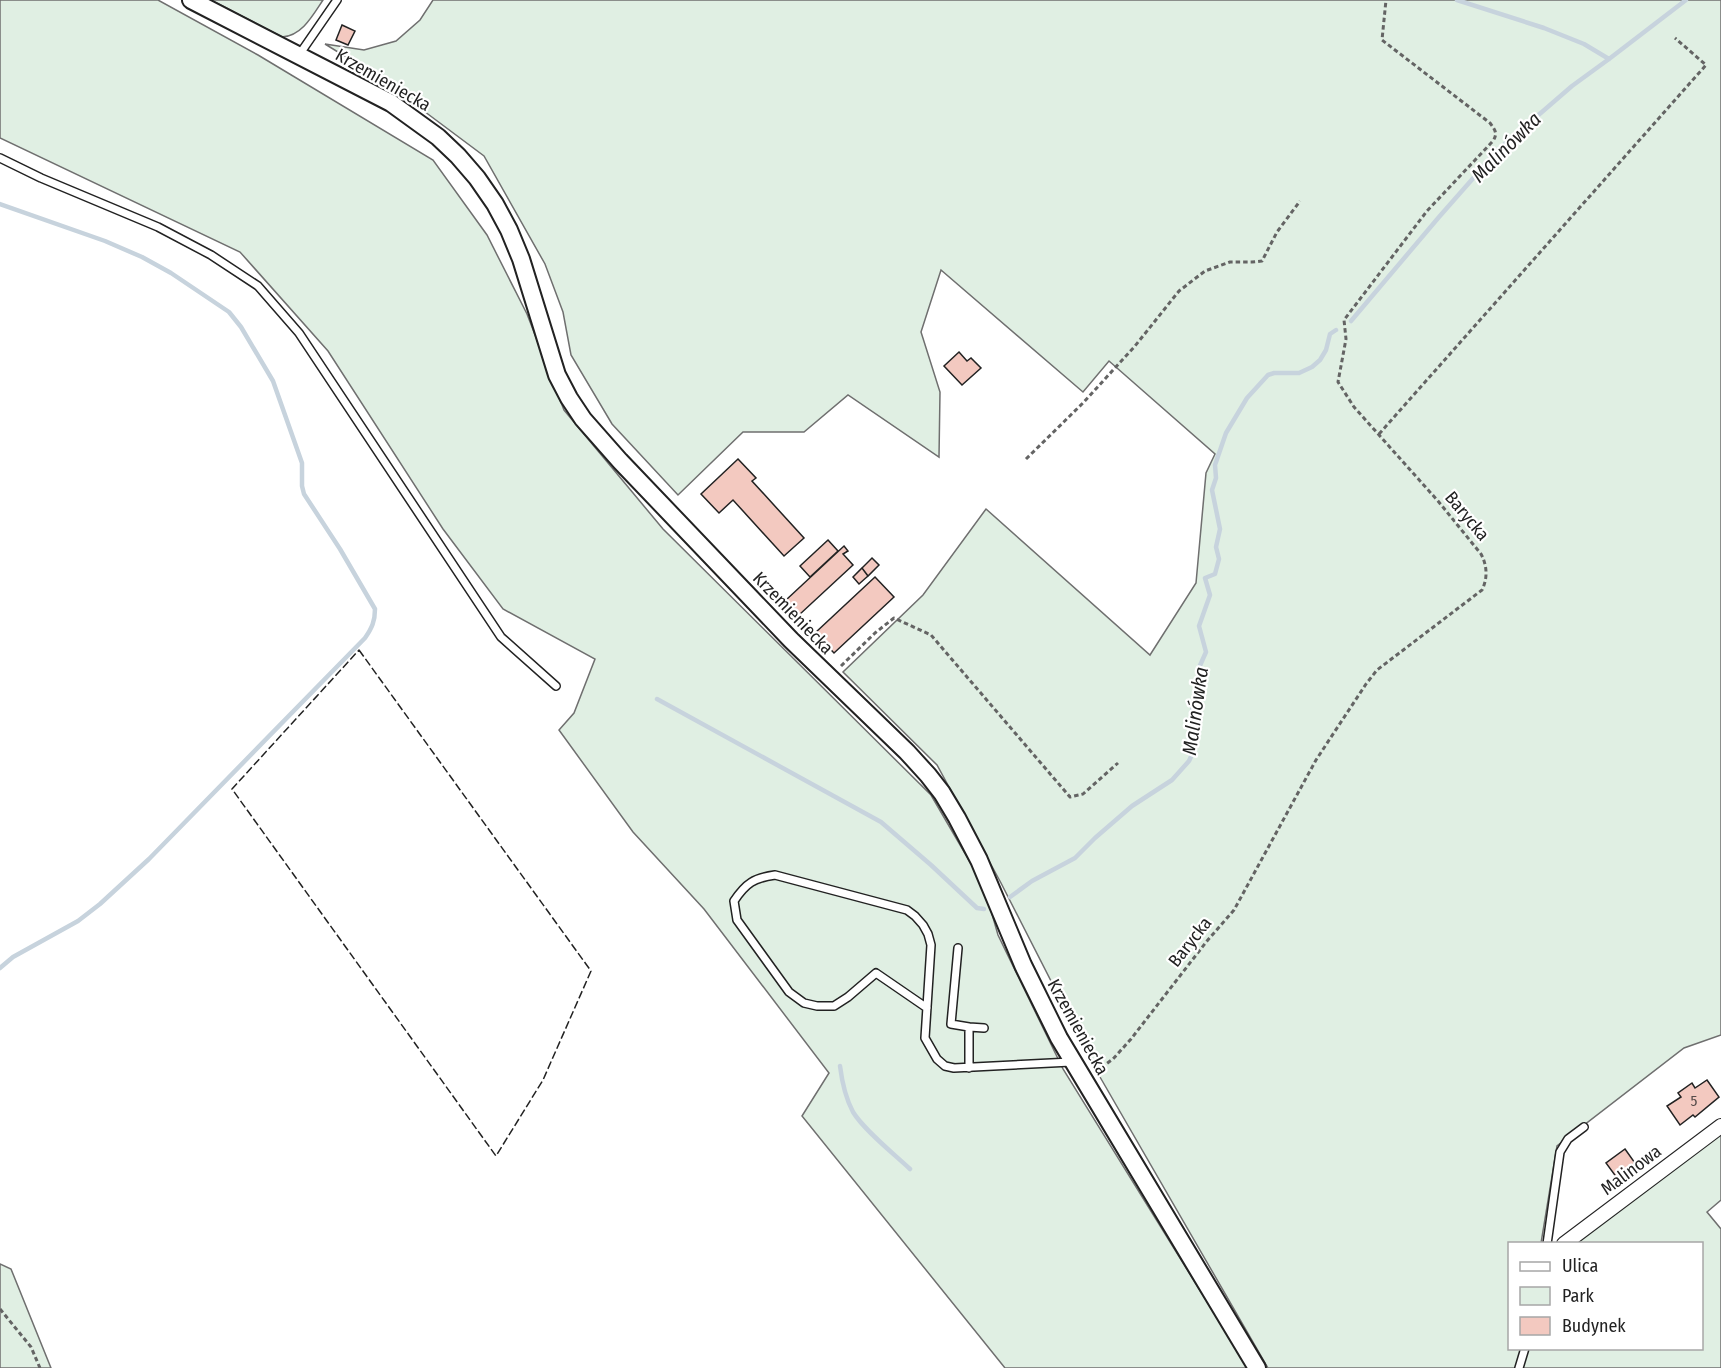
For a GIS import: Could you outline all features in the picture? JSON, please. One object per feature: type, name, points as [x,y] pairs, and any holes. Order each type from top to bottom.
[{"type":"street","name":"Krzemieniecka","points":[[192,0],[365,88],[403,110],[438,137],[469,168],[495,204],[509,230],[521,259],[557,375],[576,408],[628,470],[828,678],[894,738],[942,793],[971,844],[1048,1018],[1257,1368]]},
{"type":"street","name":"Malinowa","points":[[1567,1242],[1721,1126]]},
{"type":"lane","points":[[299,55],[337,0]]},
{"type":"lane","points":[[0,158],[41,178],[158,227],[211,255],[258,286],[299,333],[501,637],[556,686]]},
{"type":"lane","points":[[927,1008],[876,973],[834,1006],[817,1006],[804,1002],[789,992],[737,920],[734,901],[742,888],[759,878],[775,875],[907,910],[915,916],[928,934],[930,945],[927,1008],[925,1038],[937,1059],[945,1066],[954,1068],[1073,1062]]},
{"type":"lane","points":[[958,948],[951,1024],[984,1028]]},
{"type":"lane","points":[[969,1027],[969,1068]]},
{"type":"lane","points":[[1547,1242],[1560,1152],[1568,1139],[1584,1127]]},
{"type":"lane","points":[[1519,1368],[1524,1350]]},
{"type":"path","name":"Barycka","points":[[1084,1080],[1113,1059],[1131,1039],[1234,910],[1316,760],[1377,670],[1482,590],[1485,585],[1485,561],[1481,554],[1354,407],[1338,382],[1346,339],[1344,320],[1427,211],[1496,136],[1490,123],[1382,40],[1386,0]]},
{"type":"path","points":[[1378,434],[1706,65],[1675,38]]},
{"type":"path","points":[[1026,459],[1136,346],[1179,291],[1205,271],[1230,262],[1262,261],[1277,232],[1300,201]]},
{"type":"path","points":[[828,678],[894,618],[931,635],[1070,797],[1083,794],[1118,764]]},
{"type":"path","points":[[0,1309],[31,1347],[40,1368]]},
{"type":"green space","points":[[0,0],[158,0],[258,55],[433,160],[487,235],[527,314],[564,410],[663,529],[931,795],[984,886],[998,935],[1063,1069],[1248,1368],[1005,1368],[802,1116],[829,1073],[704,909],[633,832],[559,730],[574,713],[595,659],[503,609],[443,529],[328,351],[240,252],[0,138]]},
{"type":"green space","points":[[211,0],[323,0],[301,29],[282,37]]},
{"type":"green space","points":[[433,0],[1721,0],[1721,1035],[1684,1048],[1557,1146],[1541,1242],[1508,1242],[1508,1350],[1703,1350],[1703,1242],[1570,1242],[1721,1130],[1721,1200],[1707,1212],[1721,1229],[1721,1368],[1268,1368],[1100,1077],[1001,883],[937,765],[843,672],[923,595],[986,509],[1150,655],[1196,583],[1206,473],[1215,454],[1109,361],[1083,392],[941,270],[921,332],[940,392],[939,457],[848,395],[804,432],[743,432],[678,495],[612,424],[571,355],[563,312],[545,264],[484,156],[377,76],[325,44],[364,50],[396,41],[420,20]]},
{"type":"green space","points":[[0,1264],[11,1269],[51,1368],[0,1368]]},
{"type":"building","points":[[342,25],[355,31],[348,45],[336,40]]},
{"type":"building","points":[[959,352],[967,361],[971,358],[981,368],[962,385],[944,366]]},
{"type":"building","points":[[738,459],[756,478],[752,481],[804,538],[784,556],[733,500],[719,513],[701,494]]},
{"type":"building","points":[[828,540],[838,551],[810,577],[800,566]]},
{"type":"building","points":[[844,546],[848,551],[843,554],[853,565],[799,615],[786,600]]},
{"type":"building","points":[[872,558],[879,565],[868,576],[862,568]]},
{"type":"building","points":[[862,568],[868,576],[859,584],[853,577]]},
{"type":"building","points":[[875,577],[894,597],[834,653],[815,633]]},
{"type":"building","points":[[1707,1080],[1719,1097],[1695,1117],[1693,1115],[1680,1125],[1667,1106],[1681,1097],[1678,1093],[1692,1083],[1695,1088]]},
{"type":"building","points":[[1625,1149],[1635,1163],[1617,1178],[1606,1163]]},
{"type":"waterway","points":[[1457,0],[1544,28],[1584,44],[1609,59]]},
{"type":"waterway","name":"Malinówka","points":[[1351,321],[1498,150],[1572,86],[1686,0]]},
{"type":"waterway","points":[[0,204],[105,241],[142,257],[171,273],[229,312],[241,327],[273,381],[302,463],[304,494],[375,609],[373,624],[365,638],[149,859],[78,921],[13,957],[0,968]]},
{"type":"waterway","name":"Malinówka","points":[[1010,897],[1032,881],[1075,858],[1132,806],[1172,780],[1189,761],[1195,748],[1196,732],[1191,717],[1193,705],[1201,689],[1198,670],[1206,652],[1199,626],[1210,595],[1205,578],[1215,574],[1219,559],[1216,547],[1220,529],[1212,490],[1216,478],[1215,465],[1226,433],[1247,398],[1268,375],[1299,373],[1312,367],[1320,360],[1326,350],[1330,334],[1336,330]]},
{"type":"waterway","name":"Malinówka","points":[[657,699],[881,822],[977,908],[984,909]]},
{"type":"waterway","points":[[840,1066],[844,1089],[853,1112],[872,1134],[910,1169]]},
{"type":"fence","points":[[359,650],[591,971],[543,1080],[496,1156],[232,789],[359,650]]}]
